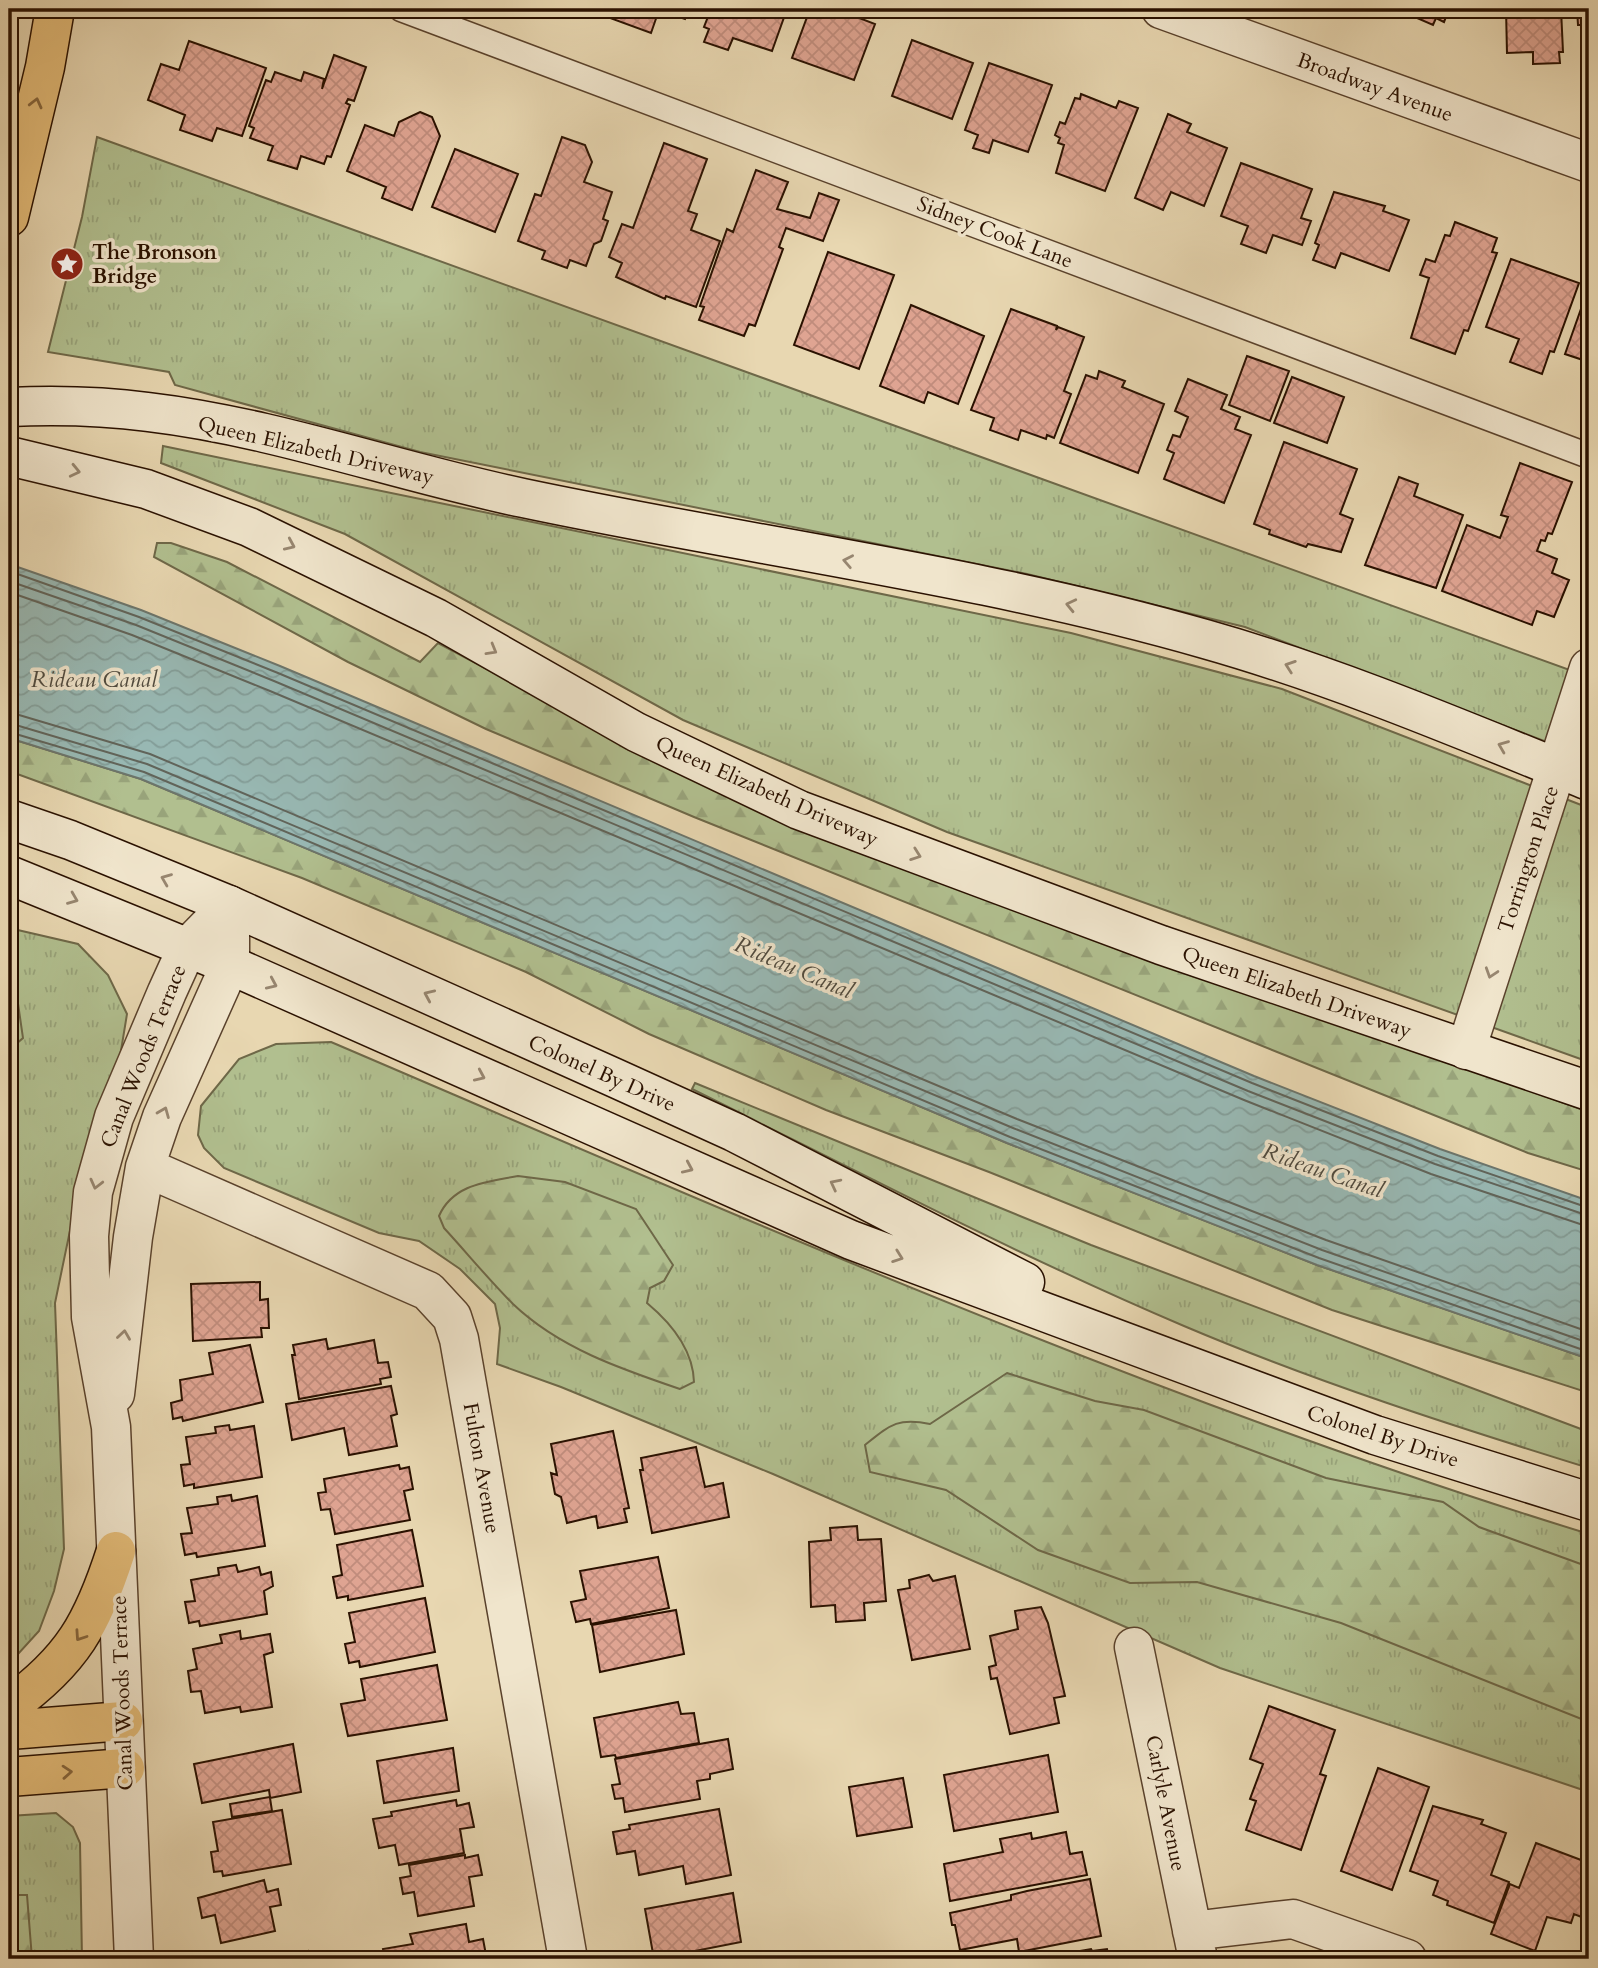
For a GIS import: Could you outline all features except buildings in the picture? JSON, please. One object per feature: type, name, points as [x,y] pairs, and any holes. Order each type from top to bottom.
[{"type":"main road","points":[[9,217],[45,67],[55,9]]},
{"type":"main road","name":"Broadway Avenue","points":[[1161,9],[1589,163]]},
{"type":"main road","name":"Queen Elizabeth Driveway","points":[[9,407],[57,405],[149,412],[257,433],[519,497],[1036,597],[1110,614],[1206,639],[1286,665],[1450,724],[1573,775]]},
{"type":"main road","name":"Queen Elizabeth Driveway","points":[[9,456],[146,489],[261,531],[436,618],[636,732],[799,810],[1161,945],[1589,1091]]},
{"type":"main road","name":"Torrington Place","points":[[1466,1050],[1573,775],[1589,668]]},
{"type":"main road","name":"Colonel By Drive","points":[[9,819],[70,840],[229,905],[734,1132],[1179,1361]]},
{"type":"main road","name":"Colonel By Drive","points":[[9,875],[230,965],[851,1240],[1179,1361],[1267,1397],[1375,1435],[1589,1502]]},
{"type":"main road","name":"Canal Woods Terrace","points":[[134,1959],[111,1427],[91,1317],[89,1236],[93,1192],[114,1117],[187,948],[229,905]]},
{"type":"main road","name":"Canal Woods Terrace","points":[[111,1427],[125,1329],[133,1237],[145,1167],[162,1117],[230,965],[229,905]]},
{"type":"main road","name":"Fulton Avenue","points":[[145,1167],[428,1291],[452,1317],[459,1339],[568,1959]]},
{"type":"main road","points":[[9,1706],[47,1678],[70,1651],[102,1594],[116,1550]]},
{"type":"main road","name":"Carlyle Avenue","points":[[1134,1647],[1195,1945]]},
{"type":"main road","points":[[9,1730],[123,1721]]},
{"type":"main road","points":[[9,1777],[125,1768]]},
{"type":"main road","points":[[1195,1945],[1293,1919],[1407,1959]]},
{"type":"lane","name":"Sidney Cook Lane","points":[[401,9],[1589,456]]},
{"type":"green space","points":[[97,137],[1589,677],[1589,758],[1245,627],[1027,574],[420,452],[175,385],[169,372],[48,352],[82,217]]},
{"type":"green space","points":[[163,446],[1071,633],[1282,689],[1589,808],[1589,1062],[947,832],[683,720],[345,534],[161,463]]},
{"type":"green space","points":[[157,543],[171,543],[227,562],[420,662],[438,643],[674,769],[883,860],[1589,1112],[1589,1172],[1528,1153],[694,817],[486,729],[348,662],[154,557]]},
{"type":"green space","points":[[9,738],[141,779],[1007,1143],[1317,1265],[1589,1359],[1589,1393],[1332,1310],[989,1172],[826,1110],[649,1034],[526,972],[302,878],[9,771]]},
{"type":"green space","points":[[9,928],[78,944],[108,975],[127,1014],[117,1075],[84,1163],[55,1303],[64,1549],[54,1591],[39,1631],[9,1664]]},
{"type":"green space","points":[[9,969],[15,983],[23,1038],[9,1050]]},
{"type":"green space","points":[[331,1042],[797,1241],[1111,1367],[1428,1482],[1589,1534],[1589,1792],[1220,1668],[773,1474],[561,1387],[497,1364],[500,1328],[495,1304],[460,1269],[419,1241],[379,1233],[224,1168],[204,1148],[198,1135],[201,1106],[239,1059],[276,1044]]},
{"type":"green space","points":[[695,1083],[1091,1245],[1589,1432],[1589,1468],[1385,1402],[1184,1326],[875,1181],[692,1089]]},
{"type":"green space","points":[[518,1176],[565,1182],[636,1209],[673,1265],[664,1281],[650,1288],[647,1303],[664,1319],[685,1348],[693,1370],[694,1382],[680,1389],[592,1356],[550,1333],[513,1304],[444,1228],[439,1216],[453,1197],[472,1186]]},
{"type":"green space","points":[[1007,1373],[1095,1401],[1144,1410],[1326,1478],[1443,1502],[1479,1527],[1589,1567],[1589,1722],[1341,1623],[1197,1582],[1130,1583],[1038,1550],[946,1490],[870,1472],[865,1445],[881,1432],[902,1422],[930,1424]]},
{"type":"green space","points":[[56,1813],[73,1827],[80,1843],[82,1959],[9,1959],[9,1816]]},
{"type":"green space","points":[[9,1895],[27,1895],[32,1959],[9,1959]]},
{"type":"water","name":"Rideau Canal","points":[[9,564],[141,610],[280,666],[1254,1076],[1440,1149],[1589,1201],[1589,1359],[1317,1265],[1007,1143],[141,779],[9,738]]},
{"type":"place","name":"The Bronson Bridge","points":[[67,264]]}]
